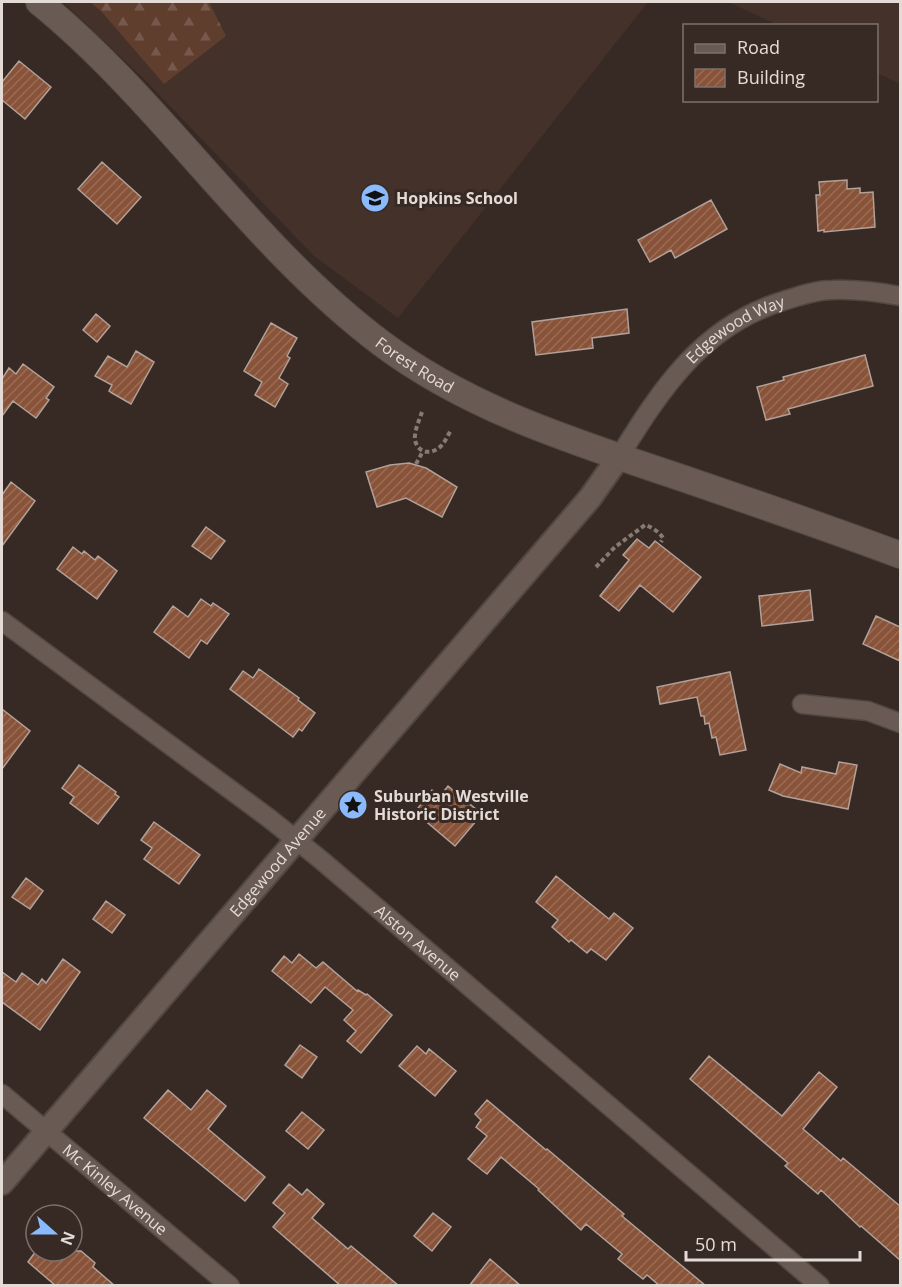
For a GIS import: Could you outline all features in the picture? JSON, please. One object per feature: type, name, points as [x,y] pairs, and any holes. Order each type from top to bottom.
[{"type":"main road","name":"Forest Road","points":[[39,2],[93,51],[277,247],[330,299],[369,333],[406,360],[499,411],[619,457],[900,555]]},
{"type":"street","name":"Edgewood Way","points":[[619,457],[660,394],[694,353],[717,333],[760,308],[831,290],[872,291],[900,296]]},
{"type":"street","name":"Edgewood Avenue","points":[[2,1183],[590,498],[619,457]]},
{"type":"street","name":"Alston Avenue","points":[[2,621],[296,840],[820,1286]]},
{"type":"street","points":[[802,704],[868,711],[900,723]]},
{"type":"street","name":"Mc Kinley Avenue","points":[[2,1094],[230,1286]]},
{"type":"path","points":[[422,412],[415,439],[417,446],[423,451],[431,452],[440,447],[451,430]]},
{"type":"path","points":[[416,464],[423,451]]},
{"type":"path","points":[[596,567],[615,547],[645,525],[650,526],[661,535],[663,538],[661,542]]},
{"type":"shaded area","name":"Hopkins School","points":[[63,2],[648,2],[398,318],[314,256],[142,77]]},
{"type":"shaded area","points":[[728,2],[900,2],[900,84],[878,73],[878,24],[776,24]]},
{"type":"green space","points":[[90,2],[209,2],[226,36],[164,84],[101,11]]},
{"type":"building","points":[[19,61],[51,87],[25,119],[2,100],[2,82]]},
{"type":"building","points":[[102,162],[141,197],[117,224],[78,189]]},
{"type":"building","points":[[847,180],[847,189],[860,188],[860,193],[873,192],[875,227],[818,231],[816,195],[820,195],[819,182]]},
{"type":"building","points":[[711,200],[727,229],[675,258],[671,250],[650,262],[638,240]]},
{"type":"building","points":[[627,309],[629,333],[592,338],[593,348],[536,355],[532,322]]},
{"type":"building","points":[[96,314],[110,326],[97,342],[83,330]]},
{"type":"building","points":[[271,323],[297,338],[287,356],[290,358],[279,378],[288,384],[275,407],[255,395],[262,382],[244,371]]},
{"type":"building","points":[[136,351],[154,362],[131,404],[109,391],[112,385],[95,376],[108,356],[127,367]]},
{"type":"building","points":[[865,355],[873,386],[788,409],[790,414],[766,420],[757,387],[784,380],[783,377]]},
{"type":"building","points":[[23,364],[54,387],[46,398],[49,400],[36,418],[13,401],[2,416],[2,379],[9,368],[16,374]]},
{"type":"building","points":[[409,463],[426,468],[457,487],[442,517],[406,498],[377,507],[366,472],[390,465]]},
{"type":"building","points":[[11,482],[35,501],[2,546],[2,495]]},
{"type":"building","points":[[206,527],[225,541],[211,559],[192,546]]},
{"type":"building","points":[[637,539],[649,548],[655,541],[701,577],[673,612],[640,585],[619,611],[600,596],[629,560],[623,555]]},
{"type":"building","points":[[73,547],[82,554],[84,551],[95,560],[98,556],[117,571],[97,599],[57,569]]},
{"type":"building","points":[[810,590],[813,620],[762,626],[759,596]]},
{"type":"building","points":[[201,599],[211,606],[213,603],[229,614],[207,644],[201,640],[189,658],[154,632],[173,606],[188,617]]},
{"type":"building","points":[[876,616],[900,627],[900,661],[863,644]]},
{"type":"building","points":[[259,669],[299,698],[298,700],[315,713],[302,731],[299,729],[293,737],[230,689],[243,671],[253,678]]},
{"type":"building","points":[[730,672],[746,750],[720,755],[716,737],[712,738],[709,723],[705,724],[704,716],[701,716],[697,697],[660,704],[657,687]]},
{"type":"building","points":[[2,709],[30,731],[2,769]]},
{"type":"building","points":[[839,762],[857,765],[848,809],[783,796],[769,790],[780,764],[801,773],[802,767],[836,774]]},
{"type":"building","points":[[79,765],[116,792],[115,794],[119,797],[98,824],[70,803],[74,797],[62,788]]},
{"type":"building","points":[[448,786],[482,814],[455,846],[422,818],[425,813],[418,808],[432,790],[440,796]]},
{"type":"building","points":[[154,822],[200,855],[179,884],[144,859],[152,848],[141,840]]},
{"type":"building","points":[[556,876],[609,919],[614,913],[633,928],[606,960],[591,949],[587,953],[571,940],[569,942],[552,927],[558,920],[536,902]]},
{"type":"building","points":[[26,878],[43,891],[30,909],[12,897]]},
{"type":"building","points":[[106,901],[125,915],[112,933],[93,919]]},
{"type":"building","points":[[299,954],[316,968],[323,962],[357,991],[367,994],[392,1015],[361,1053],[347,1041],[356,1031],[344,1020],[353,1010],[325,987],[311,1003],[272,971],[284,956],[292,963]]},
{"type":"building","points":[[63,959],[80,972],[40,1030],[2,1002],[2,972],[16,982],[22,973],[38,985],[42,979],[46,983]]},
{"type":"building","points":[[300,1045],[317,1057],[302,1078],[285,1065]]},
{"type":"building","points":[[417,1046],[426,1054],[429,1049],[456,1071],[435,1096],[399,1066]]},
{"type":"building","points":[[709,1056],[782,1116],[819,1072],[837,1087],[803,1129],[841,1161],[843,1158],[900,1206],[900,1260],[860,1227],[821,1190],[818,1194],[785,1166],[788,1163],[690,1079]]},
{"type":"building","points":[[168,1090],[191,1110],[207,1090],[226,1106],[208,1129],[265,1177],[245,1201],[144,1118]]},
{"type":"building","points":[[487,1100],[706,1286],[660,1286],[647,1275],[643,1279],[618,1259],[622,1254],[586,1224],[581,1230],[539,1189],[501,1157],[487,1174],[468,1159],[487,1136],[476,1127],[481,1120],[475,1114]]},
{"type":"building","points":[[302,1112],[324,1130],[308,1149],[286,1131]]},
{"type":"building","points":[[289,1184],[302,1195],[307,1189],[324,1204],[312,1218],[348,1249],[351,1246],[399,1286],[341,1286],[273,1227],[285,1213],[273,1203]]},
{"type":"building","points":[[433,1213],[451,1227],[432,1251],[414,1236]]},
{"type":"building","points":[[84,1254],[95,1263],[93,1267],[115,1286],[56,1286],[29,1263],[84,1263]]},
{"type":"building","points":[[490,1259],[521,1286],[469,1286]]},
{"type":"place","name":"Hopkins School","points":[[375,198]]},
{"type":"place","name":"Suburban Westville Historic District","points":[[353,805]]}]
